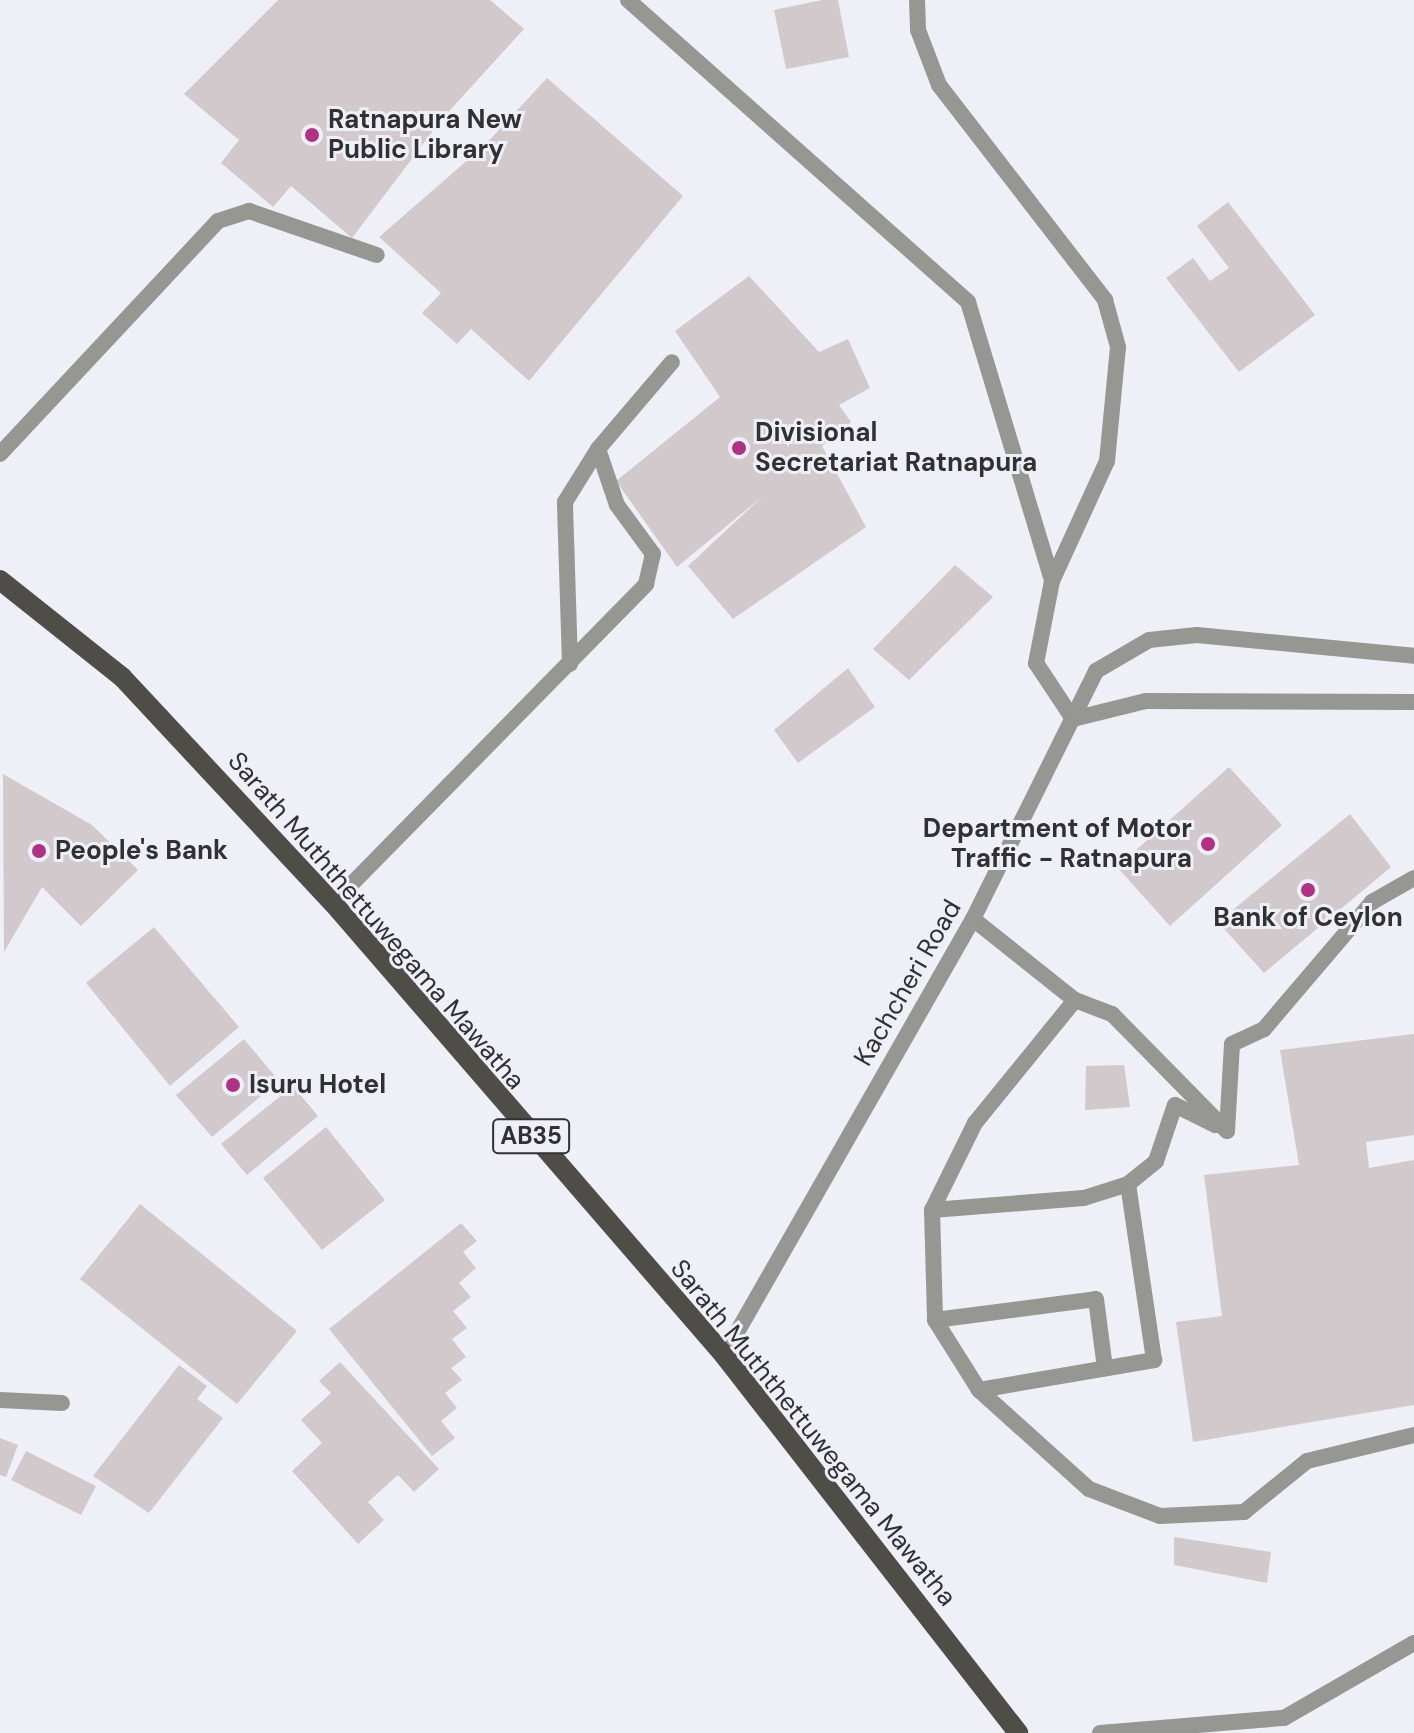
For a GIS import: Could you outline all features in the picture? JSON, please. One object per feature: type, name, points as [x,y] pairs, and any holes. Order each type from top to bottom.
[{"type":"main road","name":"Sarath Muththettuwegama Mawatha","points":[[0,580],[122,677],[333,903],[724,1355],[1018,1733]]},
{"type":"street","points":[[628,0],[968,302],[1052,581]]},
{"type":"street","points":[[917,0],[918,30],[939,85],[1105,300],[1118,347],[1107,461],[1052,581],[1036,663],[1073,719],[1146,701],[1414,702]]},
{"type":"street","points":[[0,454],[218,221],[249,211],[377,255]]},
{"type":"street","points":[[570,664],[565,502],[598,449],[672,362]]},
{"type":"street","points":[[333,903],[646,584],[653,554],[617,505],[598,449]]},
{"type":"street","name":"Kachcheri Road","points":[[724,1355],[973,919],[1096,671],[1149,640],[1197,635],[1414,656]]},
{"type":"street","points":[[1227,1131],[1232,1044],[1264,1029],[1372,902],[1414,878]]},
{"type":"street","points":[[973,919],[1075,1000],[1112,1014],[1227,1131]]},
{"type":"street","points":[[1075,1000],[975,1123],[932,1210],[935,1320],[979,1390],[1089,1489],[1160,1516],[1202,1519],[1244,1512],[1307,1461],[1414,1435]]},
{"type":"street","points":[[932,1210],[1084,1198],[1128,1184],[1156,1161],[1175,1105],[1227,1131]]},
{"type":"street","points":[[979,1390],[1154,1360],[1128,1184]]},
{"type":"street","points":[[935,1320],[1096,1299],[1105,1368]]},
{"type":"street","points":[[0,1400],[62,1403]]},
{"type":"street","points":[[1100,1733],[1284,1718],[1414,1643]]},
{"type":"building","points":[[278,0],[490,0],[524,29],[442,119],[352,238],[291,186],[273,207],[221,163],[239,140],[184,94]]},
{"type":"building","points":[[822,0],[838,0],[849,57],[786,69],[774,10]]},
{"type":"building","points":[[547,78],[683,196],[529,381],[471,329],[457,344],[422,313],[441,293],[379,237],[485,145]]},
{"type":"building","points":[[1228,202],[1315,315],[1239,372],[1166,278],[1193,258],[1210,281],[1229,268],[1197,226]]},
{"type":"building","points":[[749,276],[819,352],[848,339],[870,388],[839,405],[851,422],[822,446],[866,527],[733,619],[688,566],[763,496],[677,567],[616,481],[720,397],[675,331]]},
{"type":"building","points":[[955,565],[993,597],[909,680],[873,649]]},
{"type":"building","points":[[848,668],[875,707],[798,763],[774,730]]},
{"type":"building","points":[[1229,767],[1282,825],[1170,926],[1117,867]]},
{"type":"building","points":[[3,774],[92,825],[138,870],[81,926],[42,887],[4,952]]},
{"type":"building","points":[[1350,814],[1391,867],[1264,973],[1218,922]]},
{"type":"building","points":[[154,927],[239,1027],[170,1086],[86,983]]},
{"type":"building","points":[[1414,1034],[1414,1135],[1366,1142],[1369,1168],[1414,1160],[1414,1405],[1193,1442],[1176,1322],[1222,1316],[1204,1175],[1299,1165],[1280,1050]]},
{"type":"building","points":[[244,1039],[279,1081],[212,1137],[176,1095]]},
{"type":"building","points":[[1124,1065],[1130,1107],[1085,1110],[1086,1066]]},
{"type":"building","points":[[293,1086],[318,1116],[247,1175],[221,1144]]},
{"type":"building","points":[[326,1127],[385,1200],[322,1250],[263,1178]]},
{"type":"building","points":[[140,1204],[297,1331],[237,1404],[80,1279]]},
{"type":"building","points":[[461,1223],[477,1241],[463,1252],[476,1268],[459,1283],[471,1297],[453,1311],[467,1328],[452,1339],[466,1357],[451,1368],[462,1380],[445,1393],[457,1408],[441,1421],[455,1438],[432,1456],[329,1329]]},
{"type":"building","points":[[340,1362],[439,1469],[414,1492],[398,1475],[368,1502],[384,1520],[358,1544],[292,1471],[322,1443],[301,1420],[331,1393],[319,1381]]},
{"type":"building","points":[[179,1365],[207,1386],[197,1399],[223,1418],[149,1513],[93,1476]]},
{"type":"building","points":[[0,1438],[18,1445],[6,1477],[0,1475]]},
{"type":"building","points":[[26,1451],[96,1486],[81,1515],[11,1480]]},
{"type":"building","points":[[1174,1537],[1271,1552],[1267,1583],[1174,1565]]},
{"type":"place","name":"Ratnapura New Public Library","points":[[312,135]]},
{"type":"place","name":"Divisional Secretariat Ratnapura","points":[[739,448]]},
{"type":"place","name":"Department of Motor Traffic - Ratnapura","points":[[1208,844]]},
{"type":"place","name":"People's Bank","points":[[39,851]]},
{"type":"place","name":"Bank of Ceylon","points":[[1308,890]]},
{"type":"place","name":"Isuru Hotel","points":[[233,1085]]}]
